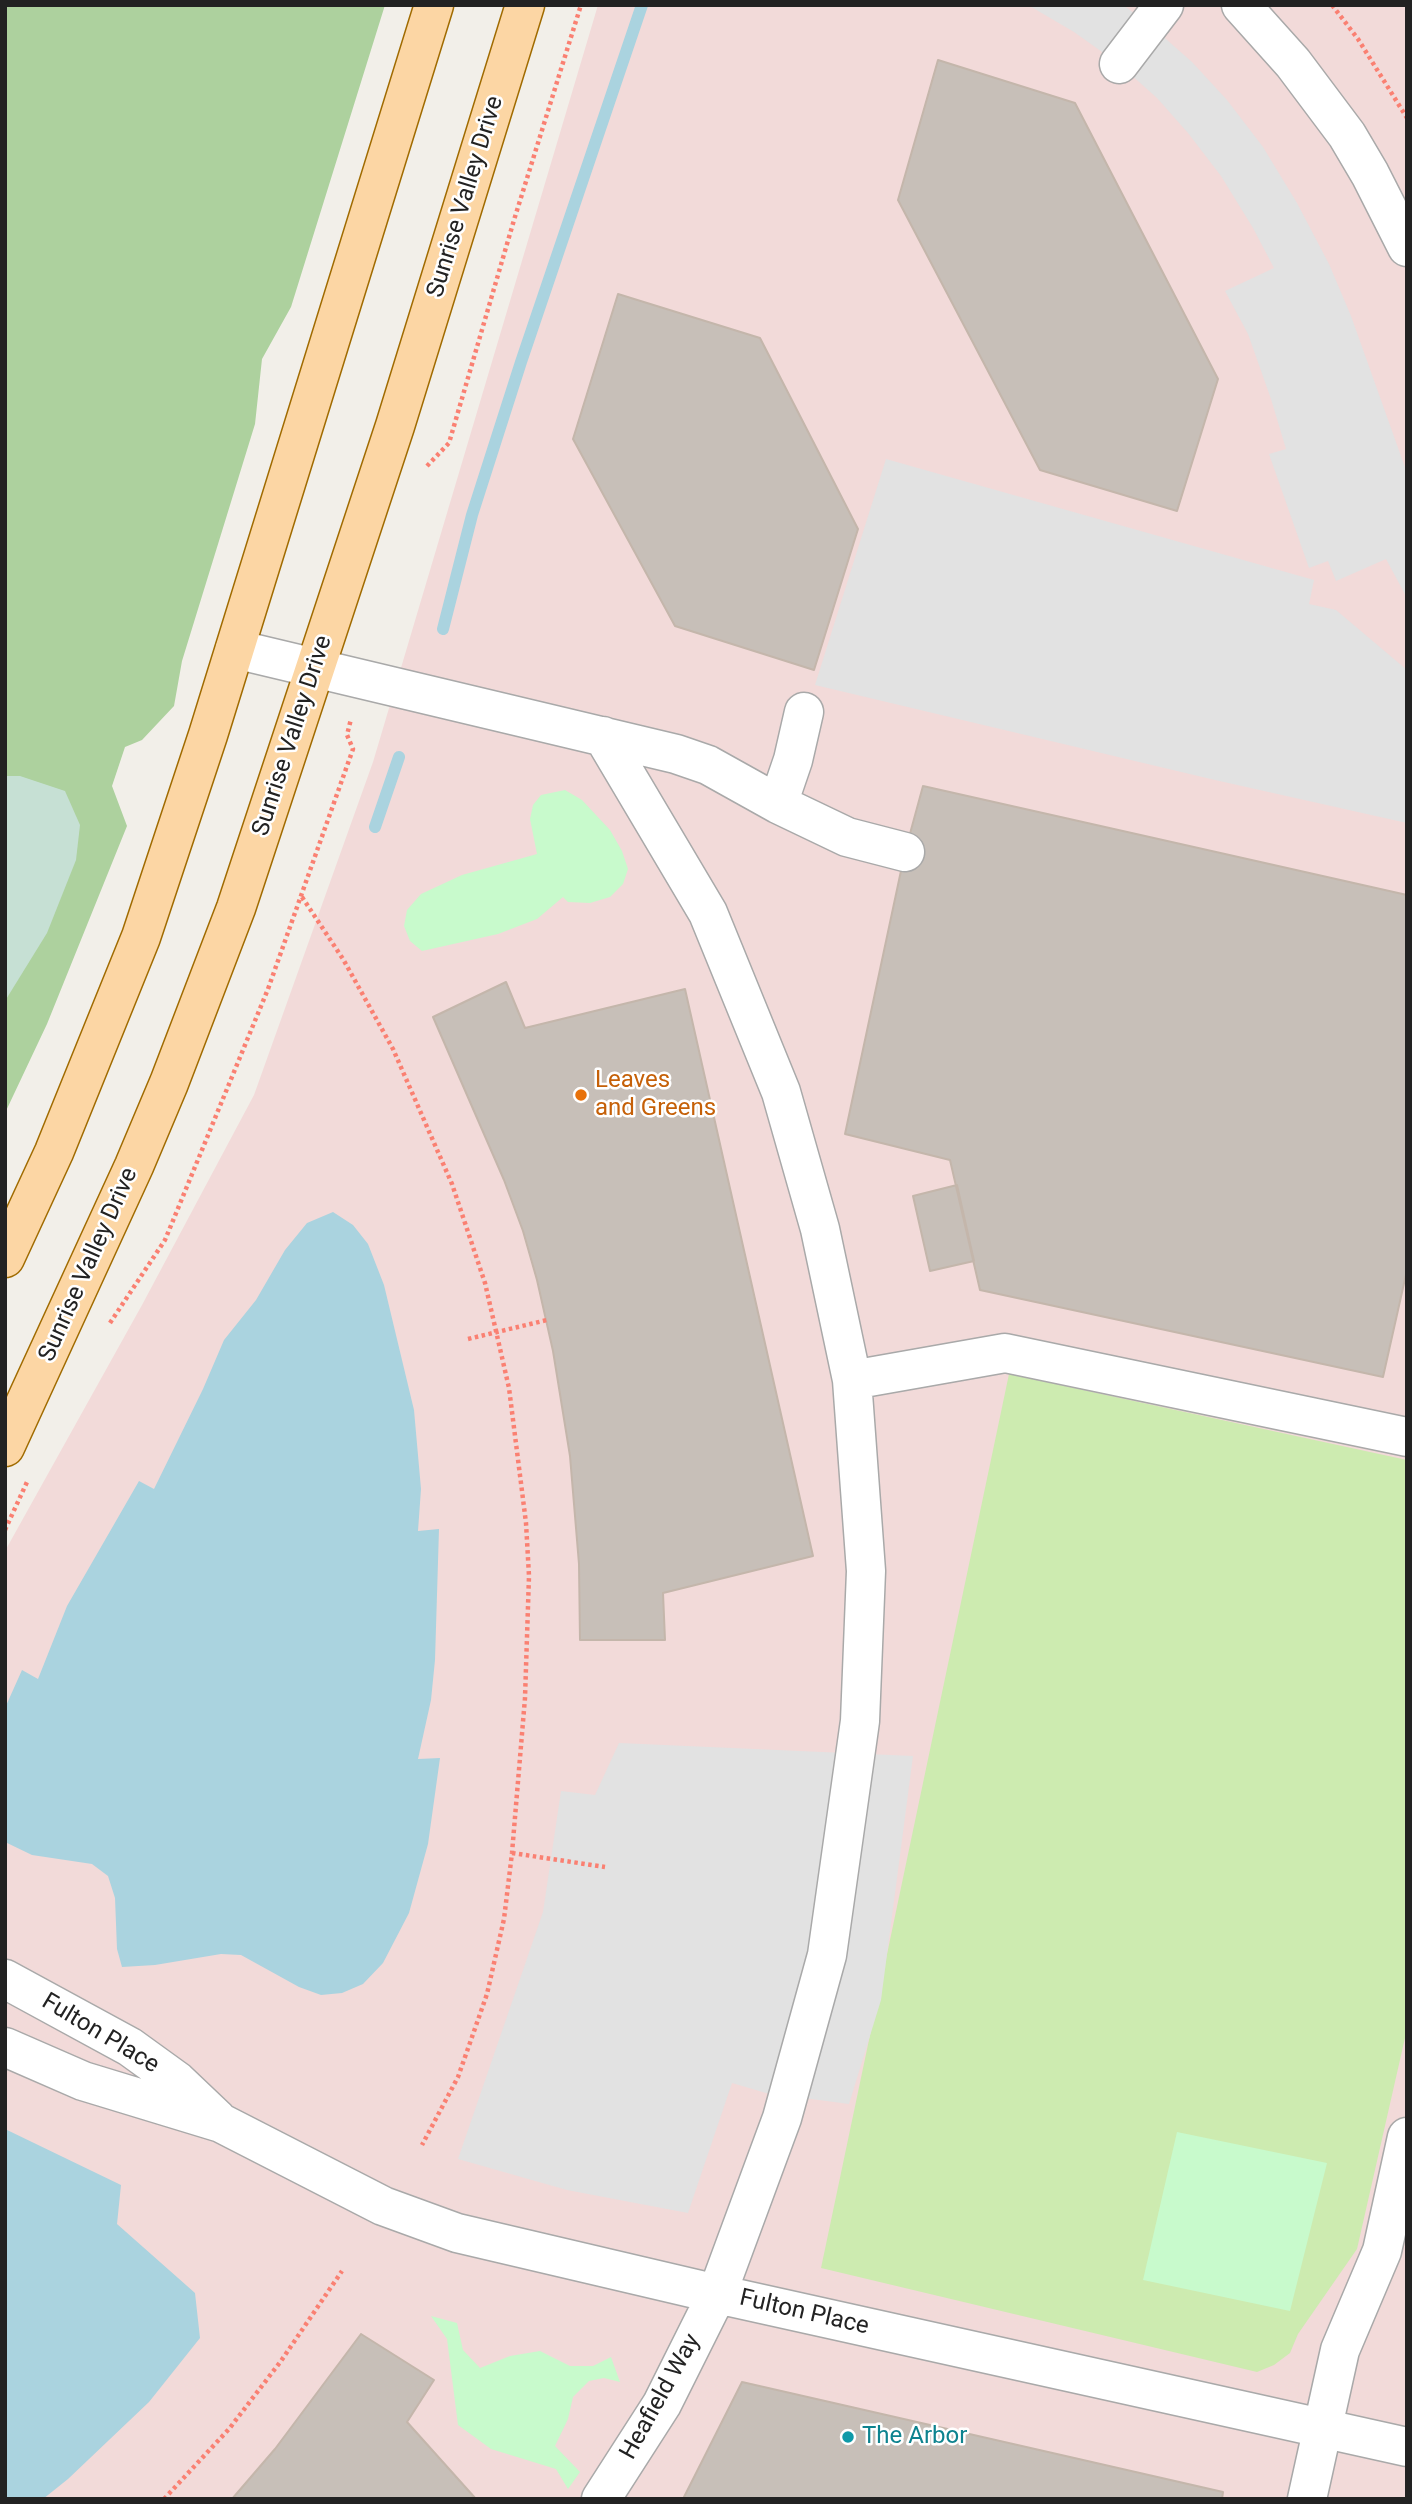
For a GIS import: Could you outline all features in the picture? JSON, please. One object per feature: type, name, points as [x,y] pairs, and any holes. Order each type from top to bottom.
[{"type":"main road","points":[[5,1258],[54,1152],[141,937],[235,649],[434,5]]},
{"type":"main road","name":"Sunrise Valley Drive","points":[[5,1447],[97,1252],[169,1083],[236,908],[399,413],[525,5]]},
{"type":"street","points":[[1119,64],[1164,5]]},
{"type":"street","points":[[1241,5],[1293,63],[1347,135],[1407,247]]},
{"type":"street","points":[[235,649],[676,754],[708,765],[847,838],[905,852]]},
{"type":"street","points":[[778,804],[793,760],[804,712]]},
{"type":"street","name":"Heafield Way","points":[[601,2499],[662,2404],[717,2294],[782,2118],[827,1955],[860,1721],[866,1571],[852,1380],[820,1229],[781,1092],[708,914],[603,736]]},
{"type":"street","points":[[852,1380],[1005,1353],[1407,1437]]},
{"type":"street","name":"Fulton Place","points":[[5,1979],[130,2046],[177,2081],[221,2123]]},
{"type":"street","name":"Fulton Place","points":[[5,2047],[83,2081],[221,2123],[383,2206],[457,2233],[717,2294],[1407,2447]]},
{"type":"street","points":[[1307,2499],[1340,2350],[1382,2251],[1407,2137]]},
{"type":"path","points":[[424,470],[449,443],[580,5]]},
{"type":"path","points":[[1332,5],[1358,40],[1407,118]]},
{"type":"path","points":[[301,896],[343,959],[393,1049],[415,1094],[452,1184],[485,1283],[509,1388],[522,1472],[529,1576],[525,1698],[512,1853],[497,1956],[487,1994],[458,2077],[422,2146]]},
{"type":"path","points":[[468,1339],[547,1320]]},
{"type":"path","points":[[512,1853],[605,1867]]},
{"type":"path","points":[[164,2499],[229,2429],[281,2361],[342,2271]]},
{"type":"shaded area","points":[[598,5],[1407,5],[1407,2499],[5,2499],[5,1551],[142,1305],[254,1095],[373,762]]},
{"type":"shaded area","points":[[1028,5],[1123,5],[1192,62],[1227,100],[1263,147],[1329,264],[1351,316],[1407,473],[1407,598],[1386,559],[1336,581],[1328,561],[1309,568],[1269,454],[1286,449],[1271,399],[1248,334],[1225,291],[1274,268],[1221,176],[1157,98],[1119,64],[1074,32]]},
{"type":"shaded area","points":[[886,459],[1314,580],[1309,604],[1336,610],[1407,670],[1407,823],[815,685]]},
{"type":"shaded area","points":[[619,1743],[913,1756],[881,2000],[849,2104],[766,2093],[732,2083],[688,2213],[567,2190],[458,2159],[543,1912],[561,1791],[595,1795]]},
{"type":"green space","points":[[5,5],[385,5],[291,307],[262,359],[255,424],[182,661],[174,706],[142,740],[125,747],[112,786],[127,826],[47,1024],[5,1113]]},
{"type":"green space","points":[[5,776],[20,776],[65,791],[80,825],[76,860],[47,933],[5,1001]]},
{"type":"green space","points":[[565,790],[582,800],[610,830],[622,851],[628,869],[623,884],[610,897],[590,903],[568,902],[563,897],[537,919],[498,934],[422,951],[410,941],[404,926],[407,910],[421,894],[462,875],[537,854],[530,819],[533,805],[541,795]]},
{"type":"green space","points":[[1009,1374],[1407,1460],[1407,2029],[1357,2249],[1298,2334],[1290,2353],[1274,2365],[1257,2372],[821,2268]]},
{"type":"green space","points":[[1177,2132],[1327,2163],[1290,2311],[1143,2280]]},
{"type":"green space","points":[[431,2316],[457,2323],[463,2350],[480,2368],[510,2356],[540,2351],[570,2366],[593,2366],[611,2357],[620,2382],[604,2378],[589,2381],[573,2397],[568,2419],[555,2446],[580,2472],[568,2489],[556,2469],[491,2449],[458,2425],[447,2339]]},
{"type":"water","points":[[333,1212],[353,1225],[368,1244],[384,1285],[414,1410],[421,1489],[418,1531],[439,1529],[435,1660],[431,1700],[418,1759],[440,1758],[428,1844],[409,1913],[383,1963],[363,1984],[342,1993],[321,1995],[299,1987],[241,1955],[221,1954],[155,1965],[122,1967],[117,1949],[115,1898],[108,1876],[92,1864],[32,1855],[5,1842],[5,1708],[22,1670],[38,1679],[67,1606],[139,1481],[154,1489],[224,1340],[256,1300],[285,1250],[307,1223]]},
{"type":"water","points":[[5,2129],[121,2185],[117,2224],[195,2293],[200,2338],[149,2402],[68,2479],[43,2499],[5,2499]]},
{"type":"building","points":[[938,60],[1075,103],[1218,379],[1177,511],[1040,470],[898,200]]},
{"type":"building","points":[[618,294],[760,338],[858,529],[814,670],[675,626],[573,439]]},
{"type":"building","points":[[923,786],[1407,895],[1407,1270],[1383,1377],[980,1290],[950,1160],[845,1134],[905,852]]},
{"type":"building","points":[[506,982],[525,1028],[685,989],[813,1556],[663,1593],[665,1640],[580,1640],[579,1564],[570,1456],[553,1351],[537,1280],[504,1180],[433,1017]]},
{"type":"building","points":[[957,1185],[974,1261],[930,1271],[913,1196]]},
{"type":"building","points":[[361,2334],[434,2380],[407,2422],[476,2499],[232,2499],[275,2449]]},
{"type":"building","name":"The Arbor","points":[[742,2382],[1223,2492],[1222,2499],[683,2499]]},
{"type":"waterway","points":[[443,629],[472,515],[642,5]]},
{"type":"waterway","points":[[375,827],[399,757]]},
{"type":"place","name":"Leaves and Greens","points":[[581,1095]]},
{"type":"place","name":"The Arbor","points":[[848,2437]]}]
